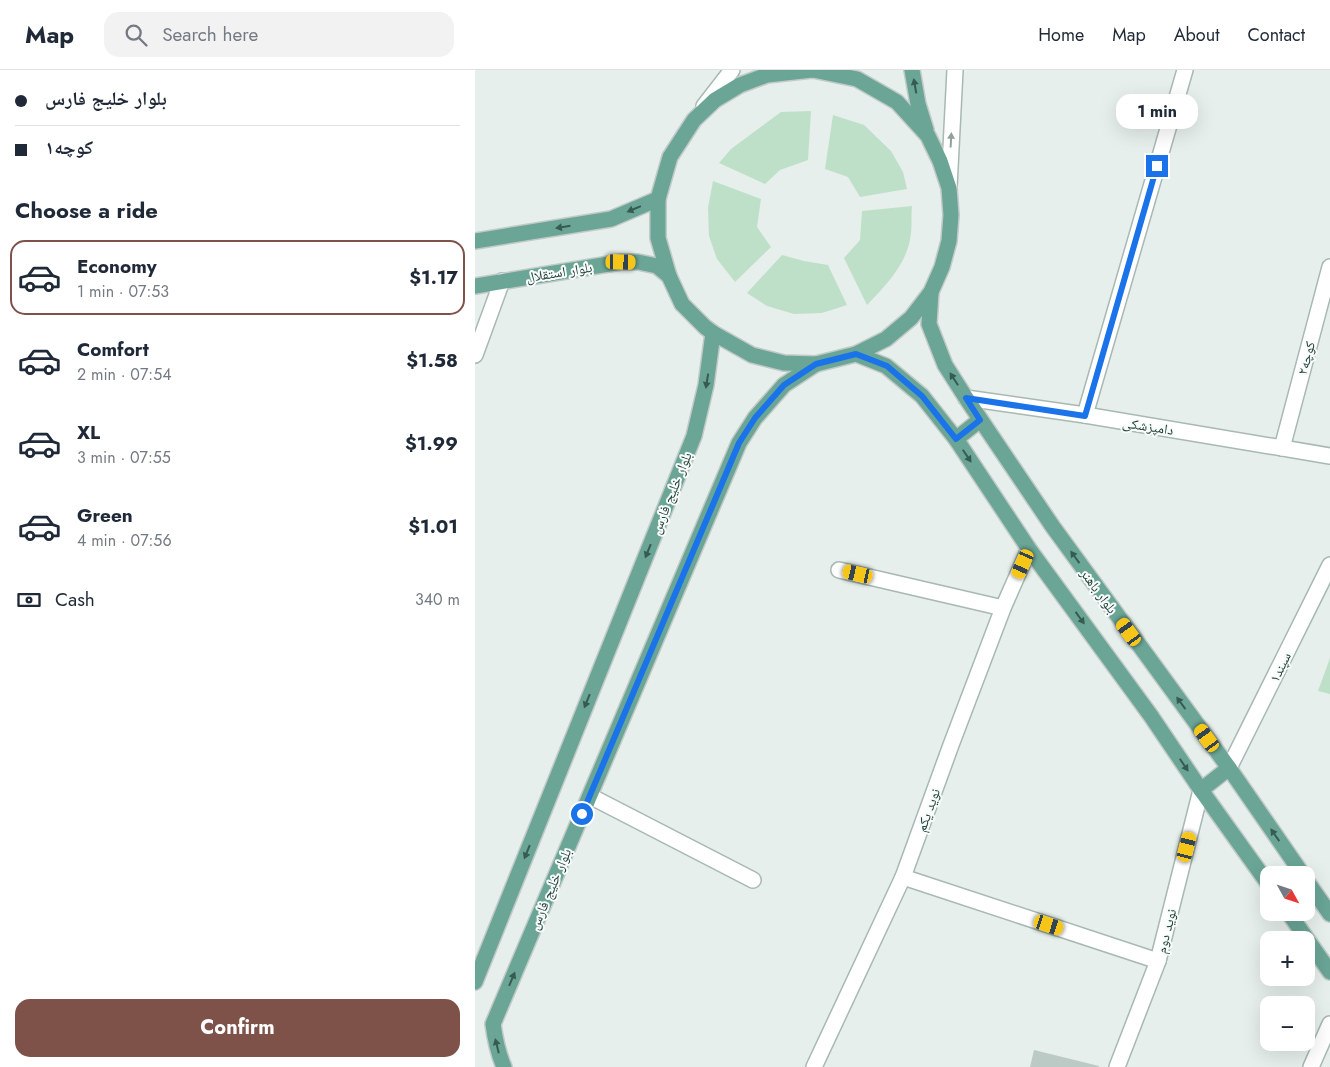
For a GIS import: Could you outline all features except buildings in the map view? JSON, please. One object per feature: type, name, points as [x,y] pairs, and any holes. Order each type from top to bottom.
[{"type":"main road","points":[[912,70],[917,104],[927,136],[940,161],[949,188],[951,215],[949,241],[942,267],[931,292],[911,318],[886,340],[856,354],[816,364],[784,363],[752,355],[713,333],[682,304],[669,276],[658,238],[658,199],[670,156],[694,120],[715,100],[740,85],[770,72],[812,70],[857,79],[897,102],[927,136]]},
{"type":"main road","points":[[475,240],[611,219],[658,199]]},
{"type":"main road","name":"بلوار استقلال","points":[[475,286],[621,262],[638,262],[657,266],[669,276]]},
{"type":"main road","name":"بلوار باهنر","points":[[931,292],[929,324],[945,365],[980,420],[1059,535],[1229,768],[1297,866]]},
{"type":"main road","name":"بلوار خلیج فارس","points":[[475,982],[694,436],[706,385],[713,333]]},
{"type":"main road","points":[[856,354],[887,366],[922,396],[956,439],[1029,549],[1151,716],[1260,872]]},
{"type":"main road","name":"بلوار خلیج فارس","points":[[504,1067],[500,1058],[493,1024],[739,443],[755,418],[784,385],[816,364]]},
{"type":"main road","points":[[956,439],[980,420]]},
{"type":"main road","points":[[1201,790],[1229,768]]},
{"type":"main road","points":[[1315,893],[1330,914]]},
{"type":"main road","points":[[1294,921],[1330,972]]},
{"type":"street","points":[[694,120],[732,70]]},
{"type":"street","points":[[949,188],[955,70]]},
{"type":"street","points":[[1085,416],[1185,70]]},
{"type":"street","name":"کوچه۲","points":[[1282,448],[1330,267]]},
{"type":"street","points":[[475,355],[502,281]]},
{"type":"street","name":"دامپزشکی","points":[[966,398],[1330,456]]},
{"type":"street","name":"نوید یکم","points":[[814,1067],[903,877],[1003,608],[1029,549]]},
{"type":"street","name":"سپند۱","points":[[1229,768],[1330,565]]},
{"type":"street","points":[[839,570],[1003,608]]},
{"type":"street","name":"نوید دوم","points":[[1117,1067],[1158,961],[1201,790]]},
{"type":"street","points":[[590,796],[753,880]]},
{"type":"street","points":[[903,877],[1158,961]]},
{"type":"street","points":[[1311,1067],[1330,1024]]},
{"type":"green space","points":[[811,111],[808,160],[780,170],[765,184],[719,163],[731,149],[781,112]]},
{"type":"green space","points":[[833,115],[864,125],[891,151],[903,172],[907,189],[860,197],[848,177],[825,169]]},
{"type":"green space","points":[[713,181],[761,199],[757,227],[771,247],[735,282],[717,259],[709,236],[708,208]]},
{"type":"green space","points":[[912,206],[911,233],[906,254],[889,281],[867,305],[844,258],[860,240],[862,211]]},
{"type":"green space","points":[[782,255],[828,265],[847,305],[822,313],[794,314],[767,306],[747,293]]},
{"type":"green space","points":[[1330,658],[1330,694],[1318,691]]},
{"type":"route","points":[[582,814],[739,443],[755,418],[784,385],[816,364],[856,354],[887,366],[922,396],[956,439],[980,420],[966,398],[1085,416],[1157,166]]}]
